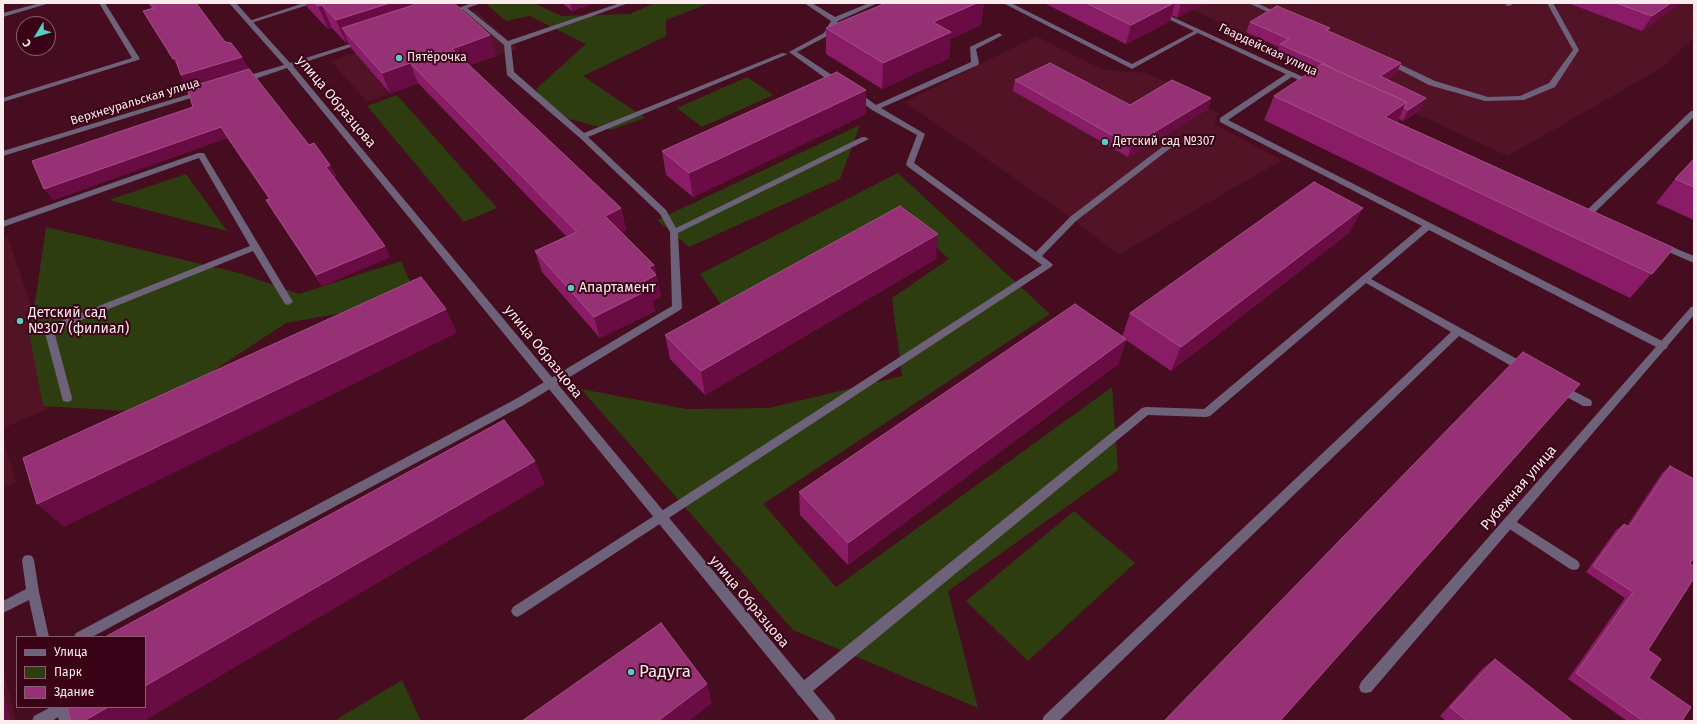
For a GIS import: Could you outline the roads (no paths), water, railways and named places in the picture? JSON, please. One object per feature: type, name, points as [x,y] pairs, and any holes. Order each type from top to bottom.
[{"type":"street","points":[[3,15],[47,3]]},
{"type":"street","points":[[3,100],[136,59],[102,3]]},
{"type":"street","name":"улица Образцова","points":[[232,3],[288,66],[829,721]]},
{"type":"street","points":[[249,22],[311,3]]},
{"type":"street","points":[[441,15],[479,3]]},
{"type":"street","points":[[507,44],[626,3]]},
{"type":"street","points":[[806,3],[835,20]]},
{"type":"street","points":[[517,611],[1048,265],[910,164],[921,134],[875,108],[792,52],[827,34],[835,20],[875,3]]},
{"type":"street","points":[[1006,3],[1132,67],[1198,31]]},
{"type":"street","name":"Гвардейская улица","points":[[1137,3],[1320,87]]},
{"type":"street","points":[[1251,3],[1287,18]]},
{"type":"street","points":[[1382,59],[1432,83],[1488,100],[1521,98],[1552,85],[1576,50],[1550,3]]},
{"type":"street","points":[[82,636],[551,384],[677,308],[674,232],[663,212],[583,136],[510,73],[507,44],[464,8]]},
{"type":"street","points":[[875,108],[975,63],[972,48],[999,35]]},
{"type":"street","points":[[234,83],[366,40]]},
{"type":"street","points":[[583,136],[784,54]]},
{"type":"street","points":[[1292,74],[1222,120],[1663,346]]},
{"type":"street","name":"Верхнеуральская улица","points":[[3,154],[212,90]]},
{"type":"street","points":[[1590,212],[1694,113]]},
{"type":"street","points":[[674,232],[864,139]]},
{"type":"street","points":[[1036,257],[1073,220],[1178,140]]},
{"type":"street","points":[[3,224],[202,155],[288,302]]},
{"type":"street","points":[[804,690],[1146,411],[1206,412],[1428,226]]},
{"type":"street","points":[[1652,241],[1694,260]]},
{"type":"street","points":[[67,398],[48,329],[256,247]]},
{"type":"street","points":[[1365,279],[1535,374]]},
{"type":"street","name":"Рубежная улица","points":[[1366,686],[1694,309]]},
{"type":"street","points":[[1049,721],[1458,331]]},
{"type":"street","points":[[1554,385],[1587,403]]},
{"type":"street","points":[[1509,522],[1574,564]]},
{"type":"street","points":[[28,560],[43,636]]},
{"type":"street","points":[[3,607],[33,592]]},
{"type":"street","points":[[39,721],[63,712]]},
{"type":"place","name":"Пятёрочка","points":[[399,58]]},
{"type":"place","name":"Детский сад №307","points":[[1105,142]]},
{"type":"place","name":"Апартамент","points":[[571,288]]},
{"type":"place","name":"Детский сад №307 (филиал)","points":[[20,321]]},
{"type":"place","name":"Радуга","points":[[631,672]]}]
